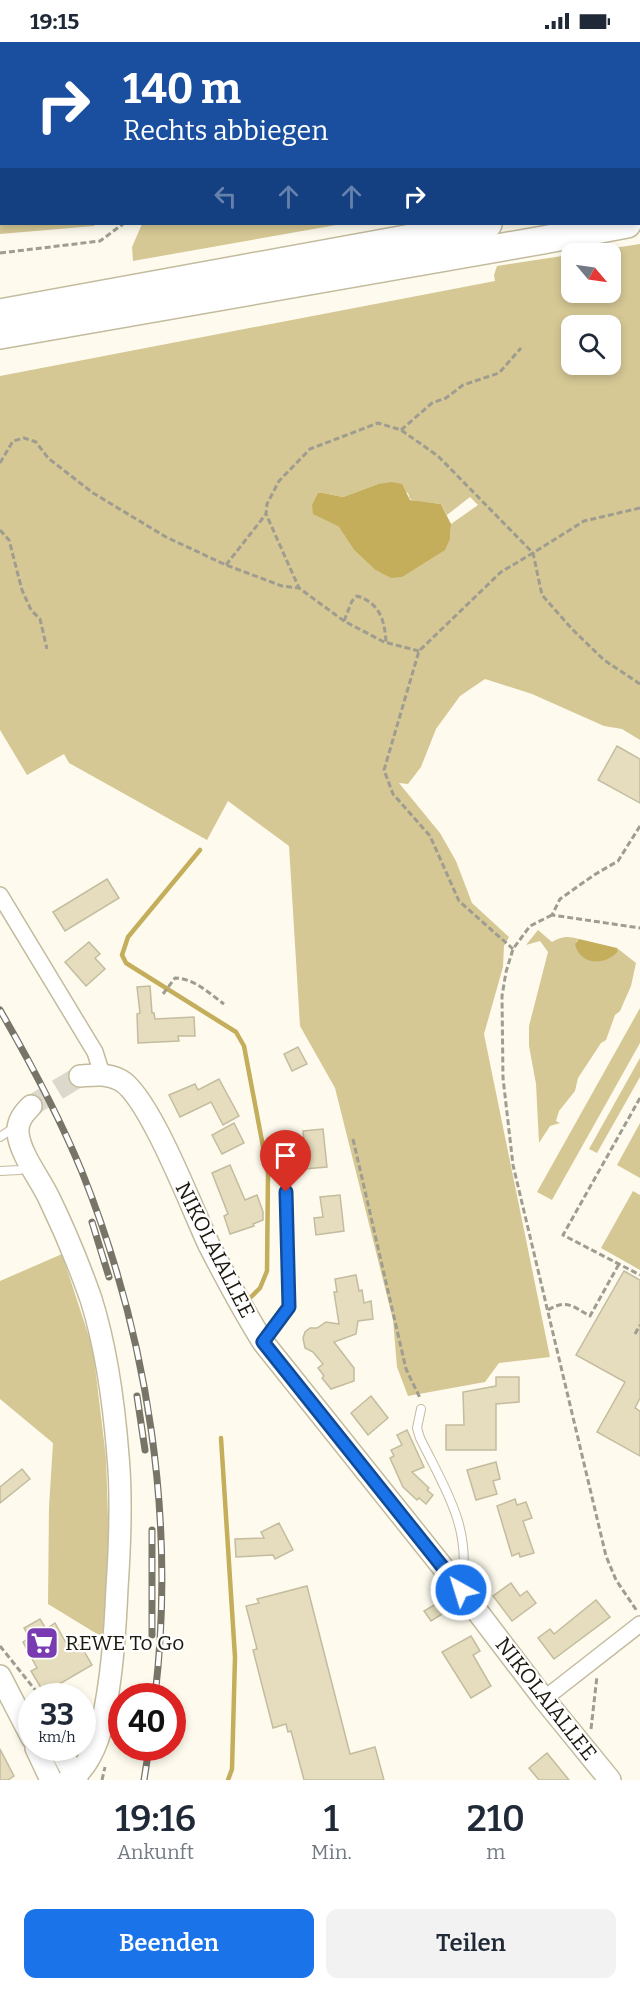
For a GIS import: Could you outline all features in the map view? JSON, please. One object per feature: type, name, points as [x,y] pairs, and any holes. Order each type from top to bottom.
[{"type":"highway","points":[[0,313],[483,225]]},
{"type":"highway","points":[[0,335],[621,225]]},
{"type":"street","points":[[0,895],[96,1052],[102,1074],[80,1076]]},
{"type":"street","name":"NIKOLAIALLEE","points":[[102,1074],[122,1080],[142,1103],[208,1243],[263,1342],[610,1780]]},
{"type":"street","points":[[32,1106],[23,1113],[9,1134],[20,1142],[49,1196],[91,1300],[112,1395],[118,1458],[120,1533],[115,1631],[102,1725],[92,1753],[73,1779],[65,1761]]},
{"type":"street","points":[[544,1699],[640,1624]]},
{"type":"street","points":[[0,1675],[18,1694]]},
{"type":"street","points":[[0,1675],[18,1710]]},
{"type":"street","points":[[42,1761],[51,1780]]},
{"type":"lane","points":[[0,1172],[20,1170],[31,1164]]},
{"type":"lane","points":[[263,1342],[289,1307],[286,1192]]},
{"type":"lane","points":[[421,1409],[417,1428],[420,1438],[452,1505],[465,1547],[465,1568],[461,1590]]},
{"type":"path","points":[[0,253],[100,241],[122,225]]},
{"type":"path","points":[[401,430],[432,403],[446,398],[463,385],[498,373],[521,348]]},
{"type":"path","points":[[298,588],[266,514],[267,504],[279,481],[310,449],[378,423],[401,430],[438,456],[533,553],[542,595],[572,629],[604,660],[640,684]]},
{"type":"path","points":[[0,463],[13,441],[24,438],[36,442],[48,458],[93,493],[166,537],[226,565],[282,586],[298,588],[344,621],[386,643],[419,651]]},
{"type":"path","points":[[513,950],[459,901],[430,836],[393,794],[384,770],[419,651],[501,572],[584,521],[640,508]]},
{"type":"path","points":[[226,565],[266,514]]},
{"type":"path","points":[[0,530],[9,540],[22,590],[31,610],[40,619],[47,649]]},
{"type":"path","points":[[344,621],[352,601],[357,596],[372,602],[385,626],[386,643]]},
{"type":"path","points":[[552,915],[560,899],[594,874],[618,861],[640,826]]},
{"type":"path","points":[[640,928],[552,915],[530,926],[513,950],[502,996],[503,1078],[513,1166],[606,1556],[616,1580],[640,1616]]},
{"type":"path","points":[[163,993],[176,978],[184,978],[195,983],[224,1004]]},
{"type":"path","points":[[640,1098],[563,1235],[640,1275]]},
{"type":"path","points":[[353,1139],[406,1369],[421,1400],[421,1409]]},
{"type":"path","points":[[548,1310],[566,1302],[590,1316],[619,1264]]},
{"type":"path","points":[[635,1334],[640,1325]]},
{"type":"path","points":[[0,1646],[30,1683]]},
{"type":"path","points":[[588,1754],[597,1679],[595,1659]]},
{"type":"shaded area","points":[[0,225],[95,225],[94,226],[0,234]]},
{"type":"shaded area","points":[[142,225],[336,225],[133,261],[132,247]]},
{"type":"shaded area","points":[[640,244],[640,740],[622,729],[604,726],[532,694],[485,679],[460,696],[436,729],[421,767],[408,784],[399,783],[440,833],[456,861],[472,903],[509,937],[504,946],[503,967],[484,1034],[550,1357],[499,1363],[485,1382],[408,1396],[397,1367],[393,1320],[335,1088],[300,1026],[289,846],[228,801],[207,840],[69,763],[64,754],[27,775],[0,730],[0,376],[495,281],[497,266],[561,256],[561,303],[621,303],[621,247]],"holes":[[[378,484],[408,493],[410,499],[413,500],[441,504],[447,515],[470,497],[478,505],[451,524],[450,539],[374,569],[354,550],[338,526],[323,493],[343,497]]]},
{"type":"shaded area","points":[[392,482],[402,484],[410,500],[441,504],[451,524],[450,539],[445,550],[402,577],[391,578],[374,569],[354,550],[338,526],[313,514],[312,505],[318,493],[343,497],[378,484]]},
{"type":"shaded area","points":[[538,930],[552,942],[568,937],[579,939],[576,942],[618,951],[617,948],[636,963],[631,986],[620,1011],[615,1015],[606,1040],[601,1043],[578,1078],[575,1091],[559,1111],[556,1121],[560,1123],[550,1126],[539,1143],[536,1084],[529,1046],[529,1026],[548,952],[540,941],[526,945]]},
{"type":"shaded area","points":[[579,939],[617,948],[618,951],[607,959],[588,960],[582,956],[575,944]]},
{"type":"shaded area","points":[[640,1008],[640,1043],[552,1200],[537,1192]]},
{"type":"shaded area","points":[[640,1058],[640,1077],[597,1153],[589,1149]]},
{"type":"shaded area","points":[[640,1123],[640,1178],[617,1165]]},
{"type":"shaded area","points":[[633,1191],[640,1195],[640,1270],[601,1248]]},
{"type":"shaded area","points":[[62,1254],[93,1349],[106,1458],[110,1577],[102,1637],[48,1604],[49,1507],[53,1443],[0,1399],[0,1281]]},
{"type":"building","points":[[617,746],[640,759],[640,803],[598,780]]},
{"type":"building","points":[[107,879],[119,898],[65,931],[53,912]]},
{"type":"building","points":[[89,942],[100,954],[95,958],[105,969],[86,986],[65,962]]},
{"type":"building","points":[[150,986],[152,1013],[155,1019],[194,1017],[195,1036],[178,1036],[179,1041],[138,1043],[137,1014],[140,1013],[137,987]]},
{"type":"building","points":[[298,1047],[307,1064],[292,1071],[284,1054]]},
{"type":"building","points":[[219,1079],[239,1116],[223,1125],[211,1102],[180,1117],[169,1095],[195,1084],[198,1090]]},
{"type":"building","points":[[234,1123],[244,1143],[222,1154],[212,1135]]},
{"type":"building","points":[[323,1129],[327,1167],[281,1171],[280,1159],[297,1157],[296,1153],[305,1152],[303,1131]]},
{"type":"building","points":[[230,1165],[245,1200],[257,1195],[263,1212],[263,1220],[253,1224],[254,1226],[230,1234],[224,1216],[228,1214],[212,1173]]},
{"type":"building","points":[[340,1195],[344,1231],[316,1235],[314,1218],[323,1217],[320,1197]]},
{"type":"building","points":[[624,1271],[640,1280],[640,1398],[635,1408],[640,1411],[640,1456],[597,1432],[625,1382],[576,1355]]},
{"type":"building","points":[[356,1275],[364,1303],[371,1301],[373,1319],[358,1321],[356,1334],[334,1342],[354,1368],[354,1381],[331,1389],[322,1378],[324,1376],[318,1368],[323,1364],[313,1352],[305,1348],[303,1338],[305,1332],[310,1328],[317,1328],[326,1322],[339,1324],[334,1292],[337,1292],[335,1279]]},
{"type":"building","points":[[496,1377],[519,1377],[519,1402],[496,1404],[496,1450],[446,1450],[446,1425],[464,1425],[463,1392],[496,1386]]},
{"type":"building","points":[[371,1396],[388,1418],[368,1435],[351,1413]]},
{"type":"building","points":[[407,1430],[424,1467],[412,1472],[433,1495],[426,1504],[419,1498],[417,1500],[403,1487],[390,1458],[394,1456],[391,1450],[402,1445],[397,1435]]},
{"type":"building","points":[[496,1462],[500,1479],[493,1481],[497,1494],[476,1500],[467,1470]]},
{"type":"building","points":[[22,1469],[30,1479],[0,1503],[0,1487]]},
{"type":"building","points":[[515,1499],[517,1505],[526,1502],[532,1518],[523,1521],[534,1553],[520,1557],[519,1553],[512,1556],[497,1506]]},
{"type":"building","points":[[279,1523],[293,1550],[275,1559],[273,1555],[236,1557],[235,1539],[264,1538],[261,1532]]},
{"type":"building","points":[[511,1583],[520,1596],[527,1591],[536,1603],[512,1621],[493,1596]]},
{"type":"building","points":[[307,1586],[350,1754],[375,1747],[384,1780],[304,1780],[291,1731],[288,1732],[286,1724],[273,1728],[253,1650],[257,1649],[246,1606],[259,1603],[257,1599]]},
{"type":"building","points":[[596,1600],[610,1617],[554,1659],[538,1638],[550,1629],[554,1634]]},
{"type":"building","points":[[441,1601],[447,1611],[431,1621],[424,1611]]},
{"type":"building","points":[[40,1619],[46,1629],[55,1623],[70,1650],[80,1644],[92,1665],[61,1683],[38,1683],[31,1671],[37,1668],[23,1642],[30,1638],[24,1628]]},
{"type":"building","points":[[471,1636],[480,1651],[473,1655],[491,1686],[471,1698],[442,1652]]},
{"type":"building","points":[[0,1749],[14,1776],[8,1780],[0,1780]]},
{"type":"building","points":[[547,1753],[569,1780],[539,1780],[529,1768]]},
{"type":"waterway","points":[[200,850],[128,937],[122,955],[126,963],[236,1032],[244,1046],[268,1173],[267,1271],[260,1288],[251,1297]]},
{"type":"waterway","points":[[221,1438],[235,1657],[232,1769],[228,1780]]},
{"type":"tunnel","points":[[31,1106],[80,1076]]},
{"type":"railway","points":[[0,1010],[44,1090],[82,1172],[105,1235],[140,1364],[159,1496],[162,1563],[161,1629],[156,1683]]},
{"type":"railway","points":[[92,1222],[109,1277]]},
{"type":"railway","points":[[137,1396],[145,1450]]},
{"type":"railway","points":[[152,1530],[152,1635]]},
{"type":"railway","points":[[144,1780],[147,1761]]},
{"type":"place","name":"REWE To Go","points":[[42,1643]]},
{"type":"route","points":[[286,1192],[289,1307],[263,1342],[461,1590]]}]
